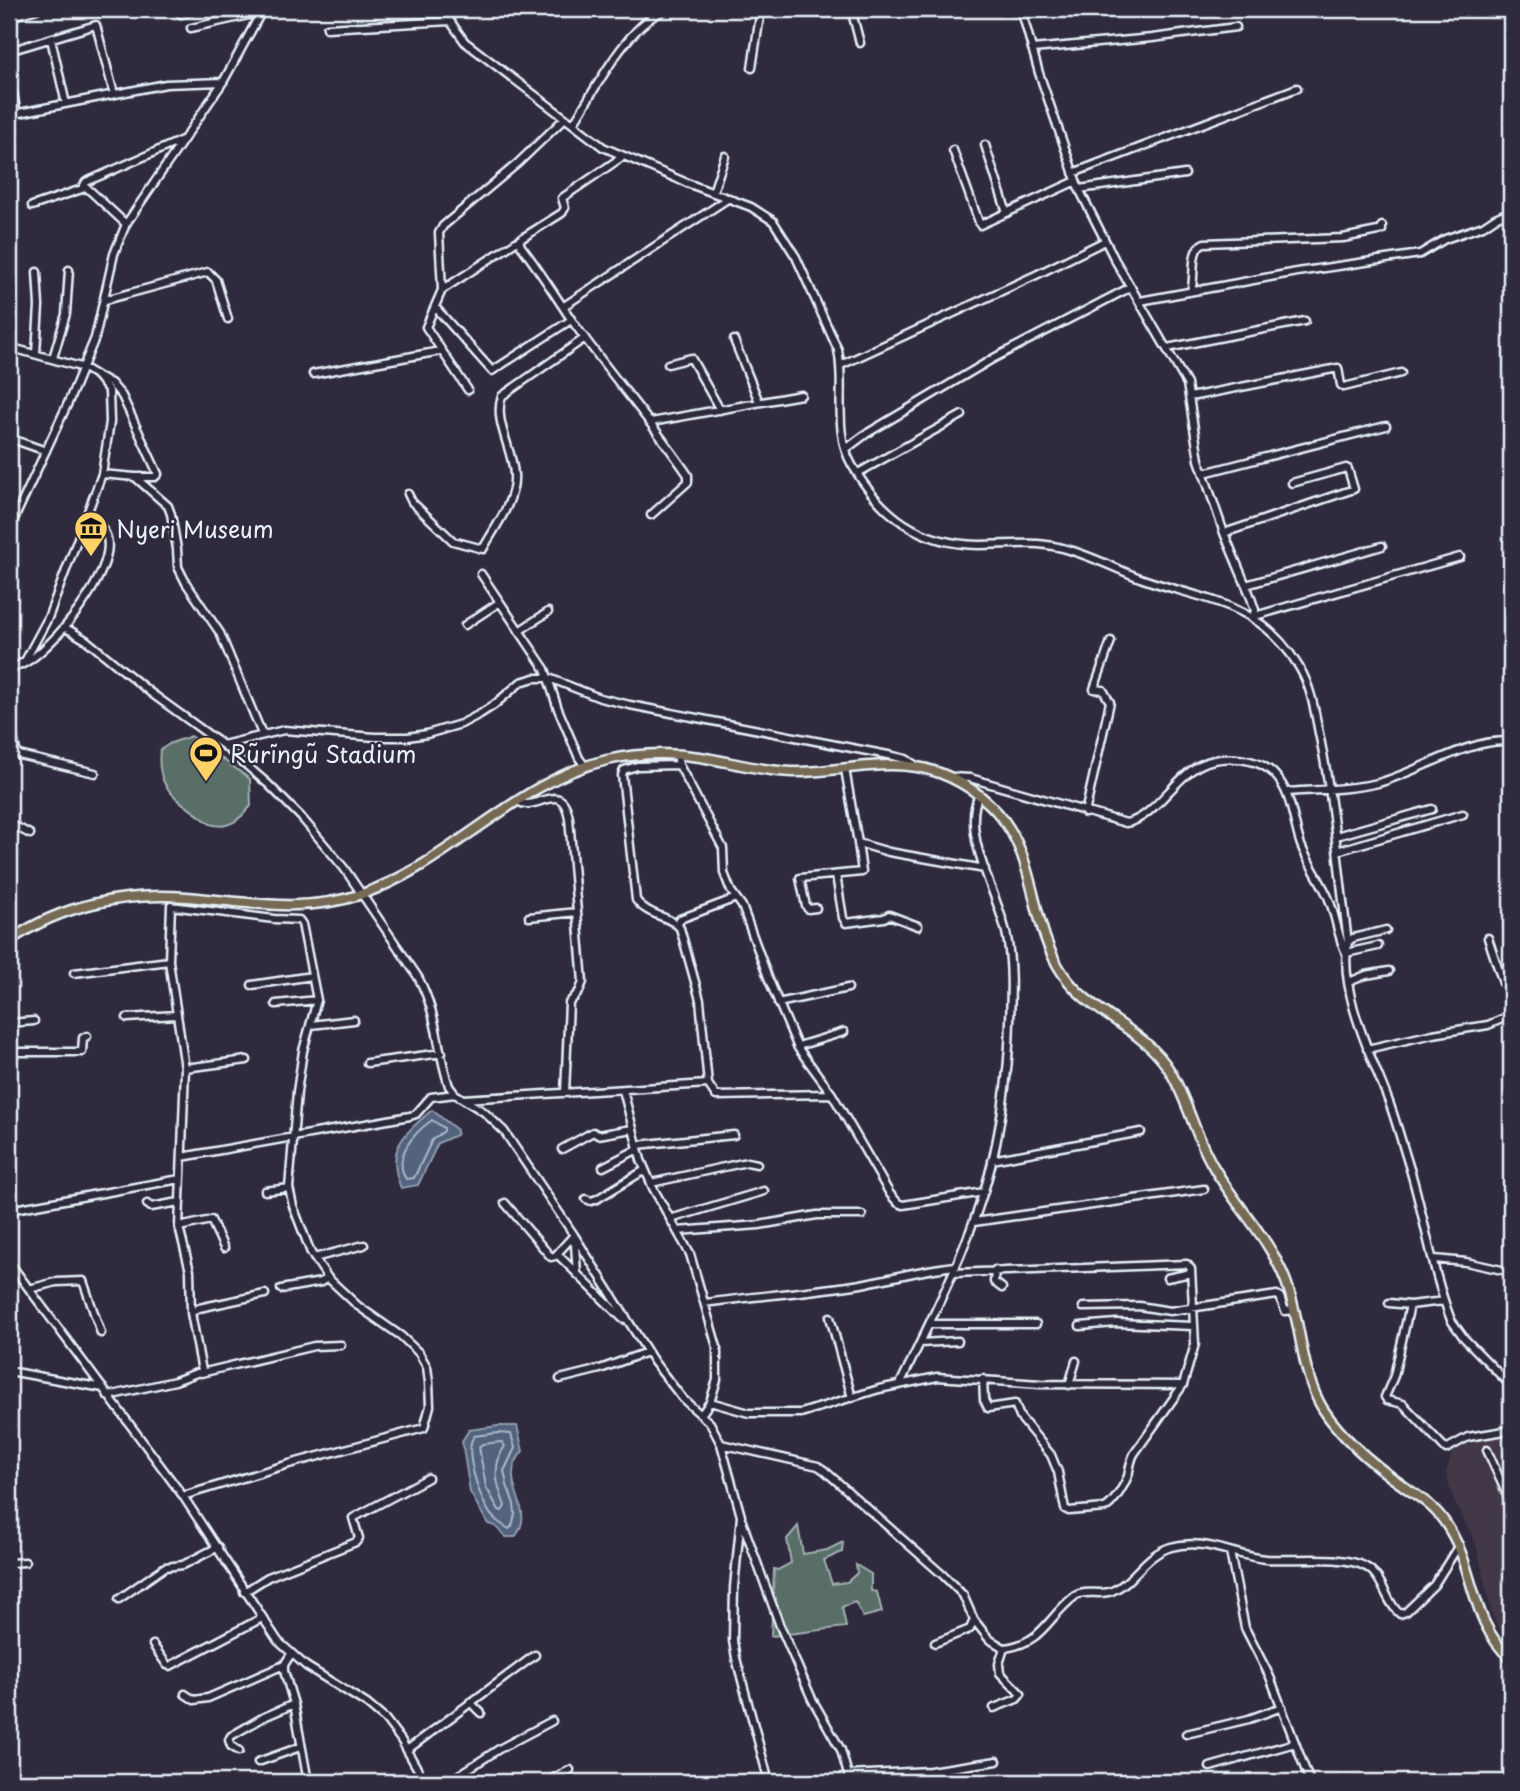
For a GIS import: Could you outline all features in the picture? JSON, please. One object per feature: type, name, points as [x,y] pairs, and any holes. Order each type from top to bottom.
[{"type":"main road","points":[[9,941],[42,921],[78,907],[128,898],[290,906],[313,905],[361,895],[414,869],[560,775],[585,766],[643,754],[677,754],[783,772],[893,765],[918,767],[949,777],[979,794],[998,812],[1017,841],[1044,934],[1062,973],[1087,1000],[1142,1038],[1168,1067],[1209,1160],[1275,1256],[1295,1310],[1308,1371],[1318,1401],[1344,1436],[1379,1468],[1436,1510],[1459,1545],[1480,1617],[1495,1643],[1511,1659]]},
{"type":"street","points":[[9,17],[37,9]]},
{"type":"street","points":[[181,14],[199,9]]},
{"type":"street","points":[[445,9],[450,21],[474,50],[603,147],[622,157],[729,198],[774,221],[806,276],[832,336],[841,365],[840,414],[851,463],[881,504],[905,527],[917,533],[961,544],[1030,544],[1058,547],[1147,580],[1226,604],[1254,617],[1282,645],[1306,680],[1331,789],[1348,942],[1346,953]]},
{"type":"street","points":[[573,124],[637,29],[644,21],[669,9]]},
{"type":"street","points":[[752,68],[761,9]]},
{"type":"street","points":[[851,9],[860,43]]},
{"type":"street","points":[[1021,9],[1079,189],[1105,241],[1187,384],[1199,460],[1224,533],[1254,607],[1254,617]]},
{"type":"street","points":[[191,28],[262,10]]},
{"type":"street","points":[[9,530],[84,368],[105,300],[114,254],[127,224],[223,82],[262,10]]},
{"type":"street","points":[[327,28],[450,21]]},
{"type":"street","points":[[9,51],[96,26],[114,94]]},
{"type":"street","points":[[1032,49],[1236,27]]},
{"type":"street","points":[[51,39],[66,104]]},
{"type":"street","points":[[9,72],[13,115],[166,84],[223,82]]},
{"type":"street","points":[[953,150],[980,225],[1075,177],[1297,88]]},
{"type":"street","points":[[467,390],[426,327],[442,290],[438,235],[441,229],[518,163],[564,119]]},
{"type":"street","points":[[32,206],[82,189],[86,182],[185,138]]},
{"type":"street","points":[[985,145],[1007,213]]},
{"type":"street","points":[[713,192],[725,156]]},
{"type":"street","points":[[442,290],[562,213],[565,208],[562,198],[622,157]]},
{"type":"street","points":[[1079,189],[1185,174]]},
{"type":"street","points":[[85,186],[127,224]]},
{"type":"street","points":[[564,306],[729,198]]},
{"type":"street","points":[[1140,301],[1398,255],[1420,254],[1445,239],[1483,226],[1511,211]]},
{"type":"street","points":[[1191,291],[1195,279],[1195,251],[1198,245],[1343,237],[1382,230],[1382,226]]},
{"type":"street","points":[[519,240],[571,320],[651,422],[689,479],[651,515]]},
{"type":"street","points":[[841,365],[1105,241]]},
{"type":"street","points":[[53,358],[66,314],[69,270]]},
{"type":"street","points":[[36,354],[39,306],[37,272]]},
{"type":"street","points":[[105,300],[208,272],[216,280],[228,319]]},
{"type":"street","points":[[846,449],[866,434],[994,358],[1131,287]]},
{"type":"street","points":[[435,307],[492,371],[571,320]]},
{"type":"street","points":[[1167,348],[1305,321]]},
{"type":"street","points":[[408,494],[412,502],[453,541],[484,549],[514,485],[512,462],[499,415],[502,396],[585,338]]},
{"type":"street","points":[[734,340],[759,402]]},
{"type":"street","points":[[9,347],[84,368],[111,383],[122,396],[158,474],[155,477],[102,474]]},
{"type":"street","points":[[313,374],[441,351]]},
{"type":"street","points":[[668,363],[691,358],[720,410]]},
{"type":"street","points":[[1190,397],[1338,368],[1341,385],[1344,387],[1401,373]]},
{"type":"street","points":[[12,669],[25,661],[48,618],[102,474],[110,422],[110,399],[109,391],[97,376]]},
{"type":"street","points":[[651,422],[801,395]]},
{"type":"street","points":[[858,473],[962,415]]},
{"type":"street","points":[[1204,473],[1386,426]]},
{"type":"street","points":[[9,438],[46,451]]},
{"type":"street","points":[[1224,533],[1353,489],[1345,467],[1292,483]]},
{"type":"street","points":[[135,477],[168,506],[178,567],[220,633],[262,734]]},
{"type":"street","points":[[12,669],[35,659],[66,628],[87,598],[106,559],[107,537],[98,523],[86,515]]},
{"type":"street","points":[[1246,585],[1382,546]]},
{"type":"street","points":[[1254,617],[1460,557]]},
{"type":"street","points":[[481,574],[545,668],[558,709],[585,766]]},
{"type":"street","points":[[465,625],[500,602]]},
{"type":"street","points":[[519,631],[548,611]]},
{"type":"street","points":[[66,628],[86,640],[161,701],[223,745],[268,783],[301,817],[344,869],[418,977],[433,1009],[449,1086],[455,1094],[484,1112],[504,1131],[647,1352],[682,1399],[709,1423],[721,1444],[741,1516],[780,1626],[812,1699],[841,1750],[849,1778],[930,1771],[996,1761]]},
{"type":"street","points":[[1085,813],[1111,702],[1103,690],[1094,689],[1111,641]]},
{"type":"street","points":[[223,745],[284,730],[375,737],[427,734],[461,724],[480,714],[524,681],[549,678],[620,703],[893,756],[906,759],[918,767]]},
{"type":"street","points":[[9,715],[19,755],[95,773]]},
{"type":"street","points":[[1286,793],[1377,783],[1404,775],[1476,745],[1494,741],[1511,742]]},
{"type":"street","points":[[677,754],[679,765],[723,848],[724,873],[731,891],[742,905],[778,1003],[798,1046],[832,1094],[890,1194],[898,1203],[909,1204],[984,1192]]},
{"type":"street","points":[[949,777],[970,778],[1118,822],[1136,822],[1146,815],[1164,794],[1201,765],[1216,760],[1241,761],[1264,767],[1275,774],[1286,793],[1301,844],[1328,898],[1346,953],[1349,982],[1367,1049],[1389,1103],[1451,1320],[1457,1330],[1511,1386]]},
{"type":"street","points":[[678,925],[642,907],[636,900],[622,775],[624,770],[637,766],[679,765]]},
{"type":"street","points":[[816,908],[808,909],[806,906],[800,878],[862,872],[845,769]]},
{"type":"street","points":[[900,1384],[974,1222],[992,1160],[1008,1063],[1010,976],[1007,936],[977,843],[974,806],[979,794]]},
{"type":"street","points":[[519,802],[529,805],[551,797],[565,804],[572,845],[583,982],[579,992],[569,1003],[565,1093]]},
{"type":"street","points":[[1336,836],[1432,809]]},
{"type":"street","points":[[1337,851],[1463,814]]},
{"type":"street","points":[[9,822],[30,834]]},
{"type":"street","points":[[858,843],[889,852],[985,869]]},
{"type":"street","points":[[836,875],[846,923],[889,915],[918,926]]},
{"type":"street","points":[[736,898],[680,919],[678,925],[693,968],[700,1000],[708,1084],[716,1096],[832,1094]]},
{"type":"street","points":[[183,1496],[424,1428],[430,1406],[427,1367],[419,1353],[401,1336],[358,1306],[328,1278],[314,1258],[293,1206],[289,1188],[303,1051],[317,1000],[303,928],[299,920],[274,919],[170,901],[169,961],[185,1068],[179,1227],[190,1271],[191,1312],[203,1367],[201,1373]]},
{"type":"street","points":[[529,917],[577,912]]},
{"type":"street","points":[[1348,942],[1353,938],[1386,930]]},
{"type":"street","points":[[1488,938],[1503,983],[1511,997]]},
{"type":"street","points":[[1346,953],[1378,946]]},
{"type":"street","points":[[74,974],[169,961]]},
{"type":"street","points":[[1349,982],[1366,975],[1389,971]]},
{"type":"street","points":[[252,985],[312,976]]},
{"type":"street","points":[[778,1003],[848,988]]},
{"type":"street","points":[[276,1004],[317,1000]]},
{"type":"street","points":[[127,1018],[176,1015]]},
{"type":"street","points":[[1367,1049],[1488,1025],[1511,1015]]},
{"type":"street","points":[[311,1025],[354,1020]]},
{"type":"street","points":[[9,1023],[34,1021]]},
{"type":"street","points":[[798,1046],[844,1032]]},
{"type":"street","points":[[9,1052],[82,1052],[83,1038],[87,1037]]},
{"type":"street","points":[[367,1063],[442,1053]]},
{"type":"street","points":[[185,1068],[247,1060]]},
{"type":"street","points":[[463,1099],[708,1084]]},
{"type":"street","points":[[623,1090],[645,1170],[690,1254],[717,1347],[717,1380],[710,1402],[701,1415]]},
{"type":"street","points":[[182,1157],[410,1116],[416,1114],[431,1097],[455,1094]]},
{"type":"street","points":[[562,1149],[593,1132],[598,1135],[632,1129]]},
{"type":"street","points":[[992,1160],[1141,1132]]},
{"type":"street","points":[[603,1167],[637,1147],[734,1135]]},
{"type":"street","points":[[651,1184],[747,1162],[757,1164]]},
{"type":"street","points":[[586,1199],[594,1201],[645,1170]]},
{"type":"street","points":[[9,1210],[180,1179]]},
{"type":"street","points":[[265,1191],[289,1188]]},
{"type":"street","points":[[974,1222],[1203,1189]]},
{"type":"street","points":[[670,1219],[764,1191]]},
{"type":"street","points":[[148,1204],[151,1207],[179,1202]]},
{"type":"street","points":[[505,1203],[551,1256],[557,1254],[572,1236]]},
{"type":"street","points":[[677,1231],[759,1226],[817,1214],[862,1215]]},
{"type":"street","points":[[179,1227],[211,1220],[224,1248]]},
{"type":"street","points":[[572,1236],[577,1274]]},
{"type":"street","points":[[314,1258],[364,1245]]},
{"type":"street","points":[[557,1254],[623,1319],[626,1317]]},
{"type":"street","points":[[1434,1259],[1466,1262],[1511,1272]]},
{"type":"street","points":[[9,1262],[183,1496],[262,1618],[291,1654],[379,1713],[407,1750],[425,1782]]},
{"type":"street","points":[[705,1303],[862,1284],[922,1273],[935,1267],[995,1270],[1187,1264],[1190,1267],[1195,1349],[1183,1385],[1134,1454],[1129,1462],[1127,1477],[1110,1505],[1105,1508],[1069,1511],[1062,1506],[1063,1495],[1058,1472],[1048,1449],[1020,1417],[1015,1404],[988,1408],[984,1400],[984,1379]]},
{"type":"street","points":[[995,1270],[994,1282],[1002,1288]]},
{"type":"street","points":[[1167,1278],[1191,1273]]},
{"type":"street","points":[[281,1289],[321,1282],[328,1278]]},
{"type":"street","points":[[29,1289],[56,1282],[83,1280],[102,1333]]},
{"type":"street","points":[[191,1312],[265,1294]]},
{"type":"street","points":[[1083,1307],[1139,1306],[1170,1311],[1277,1295],[1285,1311],[1295,1310]]},
{"type":"street","points":[[1389,1303],[1410,1305],[1444,1301]]},
{"type":"street","points":[[1410,1305],[1394,1376],[1385,1397],[1387,1400],[1403,1404],[1446,1449],[1468,1437],[1511,1430]]},
{"type":"street","points":[[830,1317],[852,1398]]},
{"type":"street","points":[[929,1324],[1036,1324]]},
{"type":"street","points":[[1080,1325],[1193,1326]]},
{"type":"street","points":[[920,1343],[958,1341]]},
{"type":"street","points":[[108,1396],[314,1346],[341,1345]]},
{"type":"street","points":[[560,1379],[600,1370],[647,1352]]},
{"type":"street","points":[[1069,1385],[1076,1362]]},
{"type":"street","points":[[9,1371],[103,1388]]},
{"type":"street","points":[[1498,1373],[1511,1373]]},
{"type":"street","points":[[710,1402],[749,1413],[801,1413],[900,1384],[937,1377],[1069,1385],[1183,1385]]},
{"type":"street","points":[[721,1444],[818,1466],[824,1470],[944,1576],[963,1595],[974,1620],[989,1639],[1004,1648],[1027,1643],[1075,1597],[1081,1593],[1110,1591],[1154,1554],[1169,1547],[1200,1544],[1265,1559],[1321,1559],[1365,1565],[1378,1577],[1400,1614],[1406,1612],[1434,1585],[1459,1545]]},
{"type":"street","points":[[1487,1450],[1508,1489],[1511,1504]]},
{"type":"street","points":[[244,1592],[268,1577],[356,1542],[359,1538],[352,1518],[429,1478]]},
{"type":"street","points":[[741,1516],[734,1587],[733,1642],[745,1698],[769,1782]]},
{"type":"street","points":[[119,1599],[164,1567],[183,1565],[218,1547]]},
{"type":"street","points":[[1230,1552],[1245,1628],[1270,1677],[1310,1782]]},
{"type":"street","points":[[9,1563],[25,1562]]},
{"type":"street","points":[[153,1645],[170,1666],[262,1618]]},
{"type":"street","points":[[934,1643],[970,1629],[974,1620]]},
{"type":"street","points":[[994,1709],[1017,1699],[1021,1694],[1000,1672],[999,1664],[1004,1648]]},
{"type":"street","points":[[185,1694],[194,1700],[208,1698],[284,1665],[291,1654]]},
{"type":"street","points":[[407,1750],[535,1655]]},
{"type":"street","points":[[284,1665],[308,1782]]},
{"type":"street","points":[[470,1702],[481,1713]]},
{"type":"street","points":[[240,1751],[231,1746],[231,1736],[294,1704]]},
{"type":"street","points":[[1186,1734],[1249,1719],[1282,1707]]},
{"type":"street","points":[[448,1782],[499,1749],[552,1721]]},
{"type":"street","points":[[1210,1768],[1294,1743]]},
{"type":"street","points":[[258,1762],[300,1747]]},
{"type":"street","points":[[546,1782],[570,1770]]},
{"type":"street","points":[[45,1782],[49,1779],[53,1782]]},
{"type":"shaded area","points":[[1511,1436],[1511,1645],[1505,1640],[1492,1614],[1476,1543],[1453,1499],[1446,1473],[1452,1453],[1467,1442]]},
{"type":"green space","name":"Rũrĩngũ Stadium","points":[[191,736],[250,779],[251,806],[234,822],[223,826],[210,824],[180,801],[166,786],[160,765],[160,750]]},
{"type":"green space","points":[[798,1526],[803,1554],[827,1550],[843,1542],[842,1552],[824,1560],[832,1584],[847,1582],[857,1573],[856,1565],[871,1574],[871,1591],[877,1592],[882,1612],[863,1617],[855,1602],[842,1607],[846,1627],[771,1636],[774,1569],[778,1570],[791,1563],[787,1539]]},
{"type":"water","points":[[432,1110],[457,1130],[456,1135],[438,1143],[418,1185],[401,1188],[395,1163],[396,1153],[405,1135]]},
{"type":"water","points":[[517,1426],[523,1451],[515,1463],[513,1474],[522,1515],[521,1526],[515,1537],[506,1537],[495,1526],[488,1524],[470,1492],[462,1441],[469,1430]]},
{"type":"place","name":"Nyeri Museum","points":[[91,558]]},
{"type":"place","name":"Rũrĩngũ Stadium","points":[[206,783]]}]
